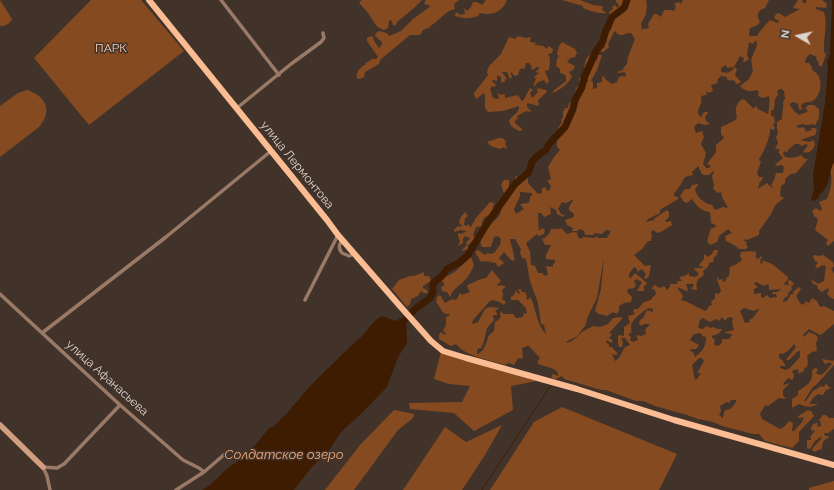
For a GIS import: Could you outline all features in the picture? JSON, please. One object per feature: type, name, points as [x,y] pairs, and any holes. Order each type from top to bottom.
[{"type":"main road","name":"улица Лермонтова","points":[[149,0],[354,254],[431,341],[443,350],[466,358],[576,389],[674,420],[834,465]]},
{"type":"street","points":[[221,0],[278,76]]},
{"type":"street","points":[[237,108],[321,42],[324,38],[323,34]]},
{"type":"street","points":[[42,333],[166,237],[271,151]]},
{"type":"street","points":[[340,237],[339,250],[349,256],[354,254]]},
{"type":"street","points":[[305,300],[340,237]]},
{"type":"street","name":"улица Афанасьева","points":[[0,294],[120,405],[183,460],[204,472]]},
{"type":"street","points":[[43,467],[57,468],[64,464],[120,405]]},
{"type":"street","points":[[0,425],[43,467],[47,476],[50,490]]},
{"type":"street","points":[[176,490],[204,472],[226,453]]},
{"type":"green space","points":[[0,0],[12,19],[9,23],[2,26],[0,26]]},
{"type":"green space","name":"ПАРК","points":[[91,0],[141,0],[184,51],[89,125],[34,58]]},
{"type":"green space","points":[[362,0],[422,0],[397,22],[396,25],[393,25],[391,20],[389,21],[388,28],[384,30],[374,23],[368,12],[359,3]]},
{"type":"green space","points":[[426,0],[459,0],[454,4],[455,9],[445,14],[437,22],[430,26],[431,27],[423,30],[420,35],[410,35],[380,60],[379,64],[365,72],[364,77],[359,79],[357,78],[360,68],[366,64],[365,63],[378,57],[367,41],[367,38],[371,36],[373,37],[379,48],[382,45],[382,42],[375,36],[376,33],[379,31],[387,33],[389,36],[401,31],[413,19],[431,6],[424,4]]},
{"type":"green space","points":[[486,0],[507,0],[500,10],[493,13],[480,13],[478,16],[469,18],[454,15],[458,12],[459,15],[465,14],[464,8],[467,11],[473,2],[477,2],[482,5]]},
{"type":"green space","points":[[562,0],[580,0],[593,5],[603,6],[602,10],[607,13],[595,12],[583,8],[583,6]]},
{"type":"green space","points":[[616,0],[646,0],[646,14],[641,24],[642,30],[649,28],[648,24],[654,14],[661,17],[664,10],[674,11],[676,6],[674,4],[678,2],[681,4],[683,0],[769,0],[765,8],[760,10],[758,13],[760,22],[758,25],[750,28],[750,36],[757,36],[770,20],[778,23],[779,21],[774,18],[776,14],[779,13],[785,17],[800,9],[793,8],[798,0],[802,0],[803,3],[805,3],[807,2],[806,0],[822,0],[827,4],[826,8],[816,7],[816,9],[824,12],[825,17],[824,52],[826,54],[822,66],[819,66],[816,59],[817,57],[810,54],[806,58],[805,63],[809,63],[812,70],[816,72],[820,79],[819,93],[811,102],[801,105],[802,110],[799,109],[798,104],[794,102],[789,104],[799,115],[807,112],[808,110],[805,109],[808,105],[814,105],[819,109],[819,118],[815,125],[802,124],[796,126],[799,128],[803,127],[806,130],[804,132],[812,130],[811,128],[815,128],[817,130],[815,135],[800,140],[809,142],[814,140],[815,145],[810,152],[805,153],[803,152],[808,145],[805,144],[802,146],[795,144],[788,150],[787,153],[785,151],[783,153],[784,156],[788,158],[801,155],[805,159],[808,159],[796,173],[791,174],[785,179],[785,183],[781,186],[780,196],[784,198],[776,204],[759,231],[759,235],[747,240],[745,239],[744,241],[747,242],[746,245],[748,247],[746,249],[739,249],[726,241],[725,236],[732,233],[728,229],[719,236],[717,242],[710,245],[707,241],[711,228],[716,226],[711,223],[710,212],[707,212],[697,206],[692,199],[687,203],[684,202],[680,196],[685,189],[690,189],[692,185],[698,184],[695,189],[701,200],[712,205],[715,210],[723,207],[728,208],[721,192],[718,193],[713,189],[714,185],[712,176],[714,172],[713,171],[709,175],[704,175],[701,173],[699,166],[692,172],[693,175],[685,177],[674,194],[674,196],[678,197],[678,199],[660,210],[660,213],[648,219],[646,222],[654,220],[667,210],[669,212],[669,217],[665,221],[671,221],[672,225],[658,233],[653,230],[651,232],[651,241],[648,241],[642,249],[634,255],[645,266],[651,265],[649,276],[646,279],[644,278],[646,274],[642,269],[637,272],[637,269],[634,267],[629,274],[629,277],[631,278],[635,273],[647,283],[644,286],[644,291],[637,291],[642,282],[636,279],[634,281],[636,285],[634,288],[628,289],[627,292],[632,297],[631,302],[624,303],[619,306],[617,314],[613,312],[607,316],[599,314],[595,311],[601,289],[604,257],[597,298],[585,326],[577,336],[566,342],[572,341],[582,332],[593,326],[600,327],[608,324],[613,318],[621,317],[622,319],[609,333],[612,334],[609,338],[613,341],[611,343],[607,340],[606,342],[609,344],[609,347],[612,347],[618,354],[612,354],[615,361],[619,358],[625,347],[630,345],[625,338],[621,338],[623,342],[622,347],[619,347],[618,343],[618,336],[624,336],[624,327],[630,323],[628,316],[635,314],[633,311],[634,309],[638,309],[644,302],[651,300],[656,294],[655,290],[652,289],[654,285],[659,288],[664,286],[667,290],[670,287],[670,284],[677,284],[678,281],[682,281],[679,277],[685,276],[689,273],[689,276],[696,277],[699,274],[694,268],[703,268],[699,265],[704,259],[704,255],[706,254],[707,257],[711,255],[714,250],[718,250],[713,262],[709,263],[708,267],[703,271],[704,275],[697,281],[697,290],[691,289],[694,285],[692,283],[686,284],[687,291],[677,287],[683,296],[681,300],[706,311],[709,306],[712,305],[711,302],[715,298],[715,293],[719,294],[721,291],[717,279],[718,277],[719,280],[724,279],[722,281],[724,282],[726,280],[729,276],[730,267],[742,260],[740,256],[741,252],[756,252],[756,258],[758,259],[761,256],[762,258],[760,260],[761,264],[763,263],[762,260],[772,264],[788,277],[788,280],[785,282],[784,286],[786,284],[789,286],[788,281],[790,280],[794,284],[791,286],[792,289],[788,293],[788,296],[784,298],[783,302],[787,301],[791,294],[794,294],[793,292],[799,287],[801,289],[796,296],[800,303],[803,305],[806,301],[809,303],[812,298],[817,301],[820,307],[824,306],[834,311],[834,324],[822,334],[820,335],[809,329],[803,335],[804,337],[809,332],[816,335],[818,338],[816,343],[817,351],[812,352],[807,356],[807,367],[804,368],[804,371],[798,374],[799,371],[797,369],[792,371],[794,375],[793,379],[788,378],[783,384],[790,383],[783,390],[783,395],[786,399],[779,398],[768,406],[765,405],[760,414],[762,419],[780,429],[789,421],[793,423],[792,431],[794,431],[802,422],[804,417],[797,417],[808,410],[811,411],[814,416],[799,432],[799,441],[792,448],[765,441],[759,434],[753,434],[722,426],[643,401],[636,401],[606,390],[601,390],[564,379],[562,376],[554,380],[551,376],[553,374],[558,376],[558,373],[554,369],[538,364],[540,358],[528,345],[522,348],[523,357],[521,359],[518,358],[514,365],[509,363],[505,365],[472,355],[456,344],[451,346],[439,339],[441,332],[445,335],[446,333],[443,331],[446,325],[446,317],[450,314],[445,314],[442,311],[436,302],[437,297],[440,295],[445,303],[452,299],[455,300],[460,293],[462,295],[470,292],[467,286],[469,284],[486,278],[492,270],[501,281],[497,285],[505,286],[502,290],[502,299],[506,302],[504,305],[496,301],[490,301],[473,320],[472,324],[478,322],[485,309],[490,307],[499,308],[495,311],[497,315],[493,315],[494,320],[487,328],[483,345],[481,346],[482,348],[477,350],[477,354],[483,350],[489,336],[494,331],[495,322],[500,318],[500,311],[504,314],[513,314],[516,318],[523,317],[524,313],[527,314],[526,308],[518,300],[511,300],[511,297],[514,295],[516,290],[518,294],[520,293],[518,289],[525,292],[528,300],[531,298],[541,327],[546,334],[544,325],[541,324],[538,303],[530,281],[526,259],[522,258],[520,253],[521,249],[515,239],[510,239],[514,261],[511,260],[504,252],[499,258],[504,263],[498,267],[496,263],[485,261],[481,262],[475,252],[478,250],[485,255],[488,253],[491,254],[494,253],[500,245],[501,239],[498,236],[494,237],[491,247],[482,247],[481,238],[489,226],[499,216],[503,205],[508,200],[503,196],[505,193],[501,184],[504,180],[509,180],[509,187],[512,190],[517,183],[515,179],[516,176],[521,178],[524,174],[530,173],[528,175],[528,183],[538,194],[542,193],[542,188],[545,187],[547,191],[550,190],[551,186],[547,181],[551,179],[548,167],[560,150],[557,147],[557,142],[554,137],[557,135],[558,128],[562,122],[561,119],[563,118],[565,108],[568,108],[569,103],[573,102],[576,88],[579,85],[579,78],[582,77],[586,83],[588,82],[588,75],[584,68],[586,59],[593,52],[594,60],[597,61],[598,55],[602,55],[597,70],[591,81],[593,82],[593,89],[597,88],[597,83],[602,82],[602,77],[604,76],[605,79],[612,84],[617,82],[619,77],[626,77],[625,72],[617,72],[623,70],[627,64],[635,39],[631,33],[621,35],[617,34],[616,31],[614,32],[608,44],[609,47],[602,53],[601,50],[605,47],[604,42],[608,30],[612,28],[609,12],[615,5],[618,8],[619,5]],"holes":[[[756,40],[757,45],[751,60],[753,71],[749,79],[740,86],[748,91],[757,90],[759,92],[758,96],[763,98],[769,96],[768,114],[755,106],[754,109],[742,99],[736,107],[737,118],[721,127],[721,134],[724,138],[716,145],[716,152],[707,164],[711,166],[706,168],[703,164],[706,153],[701,144],[704,137],[702,131],[696,133],[694,127],[698,123],[705,125],[710,124],[706,121],[705,117],[708,113],[707,112],[704,112],[701,117],[698,114],[701,96],[706,95],[707,91],[709,93],[713,91],[711,85],[718,83],[717,80],[721,76],[727,77],[730,81],[735,81],[735,83],[738,84],[741,82],[735,75],[737,69],[735,67],[727,73],[721,72],[721,68],[726,65],[727,68],[734,67],[740,56],[744,58],[743,62],[749,59],[747,55],[749,42],[753,44]],[[782,89],[784,91],[785,99],[783,102],[782,119],[777,122],[778,134],[776,137],[778,143],[775,148],[780,150],[778,152],[783,158],[775,165],[782,165],[784,167],[783,173],[776,173],[771,185],[773,187],[772,188],[767,183],[758,189],[760,181],[761,182],[763,177],[759,177],[757,173],[761,162],[759,160],[770,134],[770,128],[773,130],[775,128],[773,124],[775,123],[775,117],[771,116],[771,111],[774,109],[775,99],[778,95],[777,91]],[[520,192],[532,193],[529,203],[520,204],[524,209],[516,214],[514,209],[520,196]],[[574,199],[569,207],[569,210],[574,214],[574,217],[565,220],[567,225],[573,228],[572,231],[577,231],[580,229],[584,231],[585,235],[593,235],[595,233],[602,234],[606,230],[611,231],[607,238],[598,238],[596,236],[595,238],[583,237],[581,239],[578,237],[577,233],[574,232],[567,234],[561,228],[551,229],[548,236],[542,239],[545,245],[551,245],[546,255],[546,259],[555,260],[555,263],[553,264],[553,267],[546,266],[548,274],[545,276],[542,273],[538,273],[535,266],[531,265],[530,252],[526,243],[537,234],[539,236],[544,234],[545,230],[542,228],[539,231],[538,213],[541,213],[544,217],[551,214],[550,207],[556,210],[557,214],[563,217],[565,214],[562,215],[558,209],[562,202],[566,203]],[[756,282],[764,286],[768,284],[769,290],[782,289],[777,292],[773,292],[772,294],[776,294],[777,297],[770,298],[767,295],[763,298],[761,297],[761,293],[754,294],[754,289],[758,287],[754,284]],[[649,308],[653,309],[653,312],[647,310],[639,323],[641,326],[644,324],[650,324],[645,330],[646,334],[641,336],[636,335],[638,340],[633,342],[630,340],[631,337],[628,334],[631,333],[632,323],[641,313]],[[744,308],[754,311],[760,308],[753,318],[749,320],[750,322],[745,323],[740,311]],[[722,317],[725,321],[727,318],[731,317],[733,319],[732,322],[734,330],[725,332],[732,335],[729,339],[722,339],[720,345],[716,346],[714,344],[715,339],[712,338],[712,336],[718,334],[722,330],[706,326],[703,329],[698,328],[700,320],[703,318],[710,322],[716,319],[719,321]],[[698,333],[706,337],[706,340],[704,348],[695,357],[693,352],[690,351],[691,349],[696,349],[699,345],[690,340],[693,335]],[[794,344],[796,347],[786,360],[789,360],[798,351],[800,351],[800,357],[790,368],[786,370],[780,368],[780,366],[786,366],[780,359],[780,353],[782,354],[788,351]],[[699,358],[702,358],[704,361],[697,373],[701,373],[695,380],[692,365]],[[731,400],[736,400],[732,407],[725,410],[722,418],[719,414],[721,412],[720,406],[727,402],[729,403]]]},
{"type":"green space","points":[[518,36],[526,38],[531,37],[530,42],[537,43],[534,45],[544,46],[546,49],[549,46],[553,49],[552,53],[548,54],[550,59],[549,70],[545,71],[549,81],[547,84],[544,80],[538,82],[534,87],[536,79],[534,77],[539,73],[535,72],[539,69],[539,67],[533,70],[531,69],[532,67],[529,63],[526,63],[525,68],[520,69],[518,75],[515,76],[510,71],[512,77],[510,79],[507,72],[502,72],[507,79],[505,79],[505,82],[501,82],[501,77],[497,75],[497,81],[492,81],[496,85],[495,87],[492,86],[490,89],[493,98],[498,99],[499,97],[497,93],[505,95],[505,98],[518,95],[523,101],[530,88],[533,90],[530,93],[532,98],[538,92],[538,88],[546,90],[547,92],[538,100],[539,106],[527,103],[527,107],[531,111],[526,111],[517,116],[518,119],[515,120],[515,123],[523,130],[519,131],[511,126],[509,121],[517,113],[519,106],[503,111],[488,112],[485,108],[485,95],[483,93],[477,99],[474,93],[488,75],[487,72],[489,66],[501,54],[509,37],[515,39]]},
{"type":"green space","points":[[562,42],[575,49],[577,53],[575,57],[570,58],[567,62],[575,66],[573,70],[569,72],[572,77],[568,82],[553,93],[553,91],[566,81],[564,74],[560,73],[560,69],[556,66],[559,56],[557,54],[559,46]]},
{"type":"green space","points":[[27,90],[39,96],[43,100],[46,115],[39,127],[0,157],[0,106],[18,93]]},
{"type":"green space","points":[[503,138],[506,142],[506,149],[504,147],[500,149],[491,146],[487,142]]},
{"type":"green space","points":[[834,162],[834,241],[828,246],[826,243],[828,240],[815,230],[818,219],[814,216],[812,211],[816,208],[820,211],[822,209],[819,202],[827,199],[831,184],[830,170]]},
{"type":"green space","points":[[490,202],[494,203],[491,215],[484,218],[482,221],[482,226],[476,227],[473,235],[475,238],[468,245],[468,249],[463,251],[462,250],[467,245],[466,243],[470,238],[465,236],[463,243],[458,246],[460,241],[458,233],[461,234],[467,231],[460,230],[454,232],[458,226],[461,227],[462,225],[459,222],[461,217],[465,212],[468,216],[465,218],[464,225],[467,226],[469,224],[470,228],[476,218]]},
{"type":"green space","points":[[814,255],[823,255],[833,262],[834,266],[831,269],[834,273],[834,299],[827,294],[828,288],[822,292],[818,289],[817,285],[813,284],[811,279],[818,284],[824,281],[826,266],[822,265],[818,268],[815,267],[818,262],[815,261],[813,257]]},
{"type":"green space","points":[[471,257],[474,265],[471,271],[463,282],[453,291],[450,297],[447,292],[442,291],[441,287],[444,286],[444,283],[441,281],[445,277],[455,272]]},
{"type":"green space","points":[[424,272],[424,276],[429,276],[431,281],[423,286],[428,293],[421,291],[418,296],[411,299],[410,304],[407,307],[392,289],[399,280]]},
{"type":"green space","points":[[441,352],[537,381],[511,386],[513,410],[474,431],[454,413],[410,409],[409,403],[462,402],[470,386],[449,384],[434,379]]},
{"type":"green space","points":[[822,359],[834,360],[834,365],[813,387],[804,401],[806,401],[813,391],[821,386],[824,387],[826,383],[831,388],[826,390],[823,395],[818,394],[809,404],[818,404],[808,407],[799,404],[792,408],[792,399],[798,395],[798,391],[810,381],[812,378],[812,371],[815,368],[818,369],[816,373],[819,375],[823,374],[832,364],[829,362],[825,364]]},
{"type":"green space","points":[[562,407],[677,454],[659,490],[490,490],[534,422]]},
{"type":"green space","points":[[394,410],[414,414],[413,418],[398,430],[354,490],[325,490],[360,445]]},
{"type":"green space","points":[[823,415],[826,415],[829,418],[834,418],[834,429],[828,433],[824,433],[825,436],[828,436],[829,438],[825,439],[823,442],[822,449],[815,452],[812,449],[822,438],[820,437],[814,442],[810,449],[807,448],[807,440],[811,440],[810,437],[815,431],[811,430],[813,424],[818,423],[817,427],[821,426],[819,420]]},
{"type":"green space","points":[[502,425],[485,455],[462,490],[403,490],[445,427],[466,442]]},
{"type":"green space","points":[[834,481],[834,490],[809,490],[809,488]]},
{"type":"water","points":[[832,0],[834,0],[834,162],[826,187],[814,201],[811,200],[814,190],[813,174],[825,103],[828,67],[827,62],[830,54]]},
{"type":"water","name":"Солдатское озеро","points":[[382,316],[395,321],[403,317],[406,319],[407,343],[398,357],[387,387],[341,432],[330,449],[311,468],[294,490],[202,490],[242,458],[269,428],[274,426],[288,412],[311,385],[362,336],[378,318]]},
{"type":"waterway","points":[[406,319],[415,309],[430,298],[433,292],[433,283],[441,277],[447,269],[460,262],[468,255],[488,222],[515,184],[529,172],[532,162],[546,150],[549,144],[565,127],[573,109],[575,100],[582,87],[584,78],[596,51],[603,41],[612,17],[624,8],[627,0]]},
{"type":"waterway","points":[[482,490],[551,385]]}]
